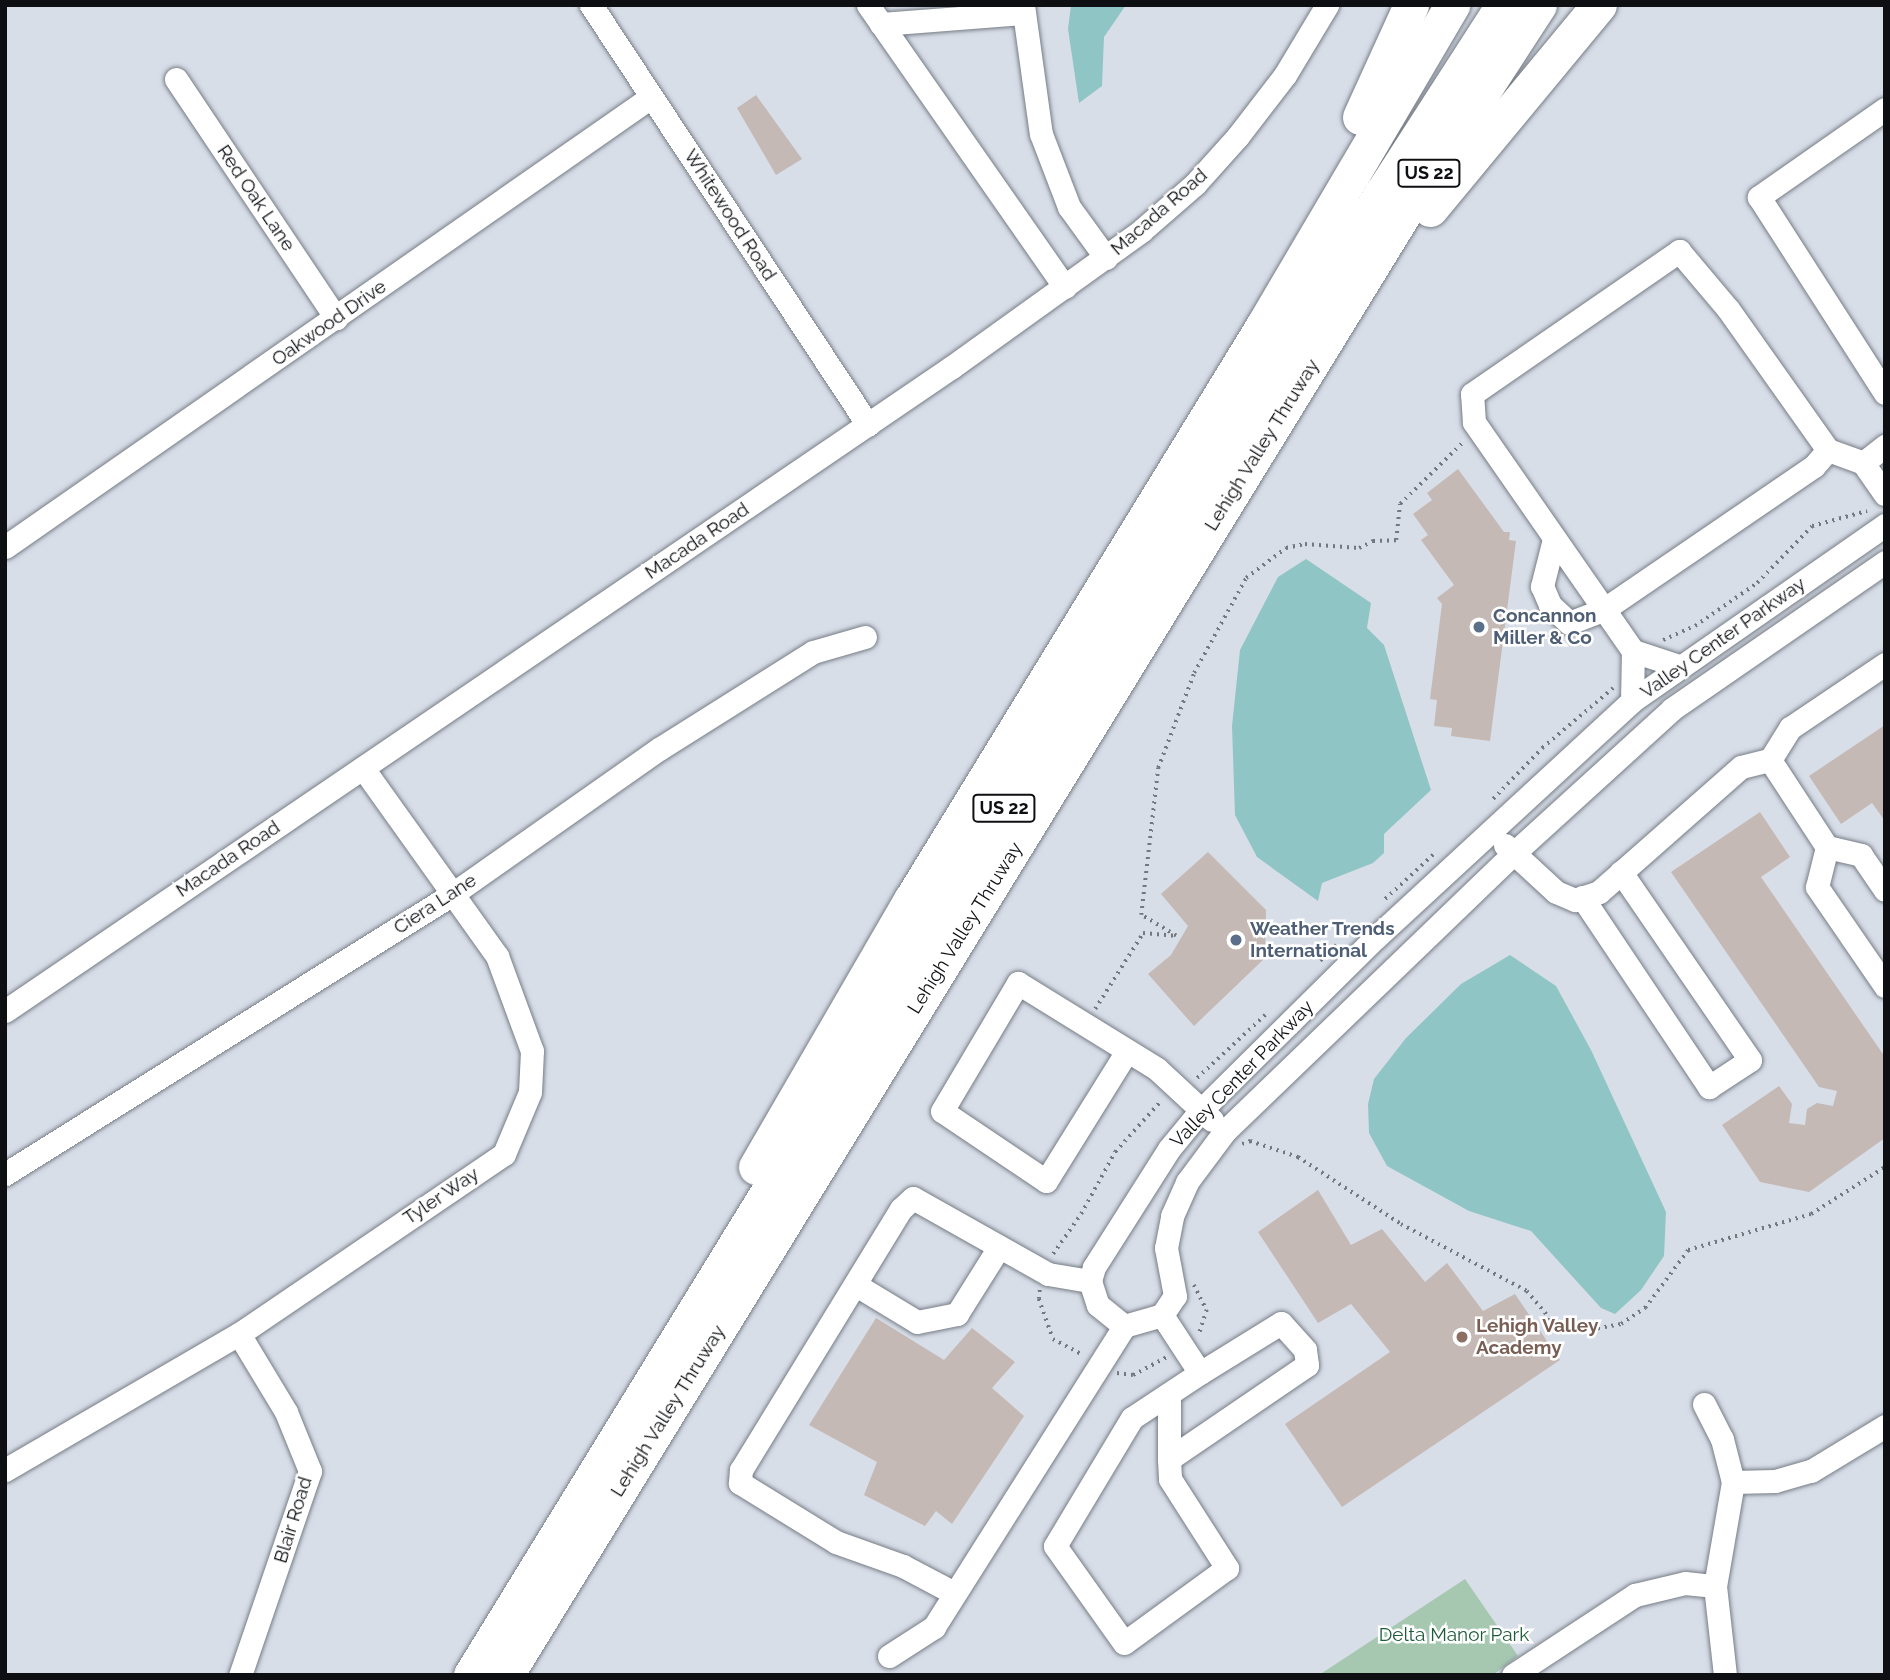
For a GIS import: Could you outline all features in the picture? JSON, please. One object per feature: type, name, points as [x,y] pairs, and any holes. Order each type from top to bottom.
[{"type":"highway","points":[[1175,470],[1380,78],[1411,5]]},
{"type":"highway","points":[[508,1614],[711,1244],[904,912],[1175,470],[1452,5]]},
{"type":"highway","name":"Lehigh Valley Thruway","points":[[471,1675],[1375,205],[1503,5]]},
{"type":"highway","name":"Lehigh Valley Thruway","points":[[506,1675],[1324,344],[1539,5]]},
{"type":"highway","points":[[1324,344],[1516,101],[1599,5]]},
{"type":"street","name":"Whitewood Road","points":[[591,5],[868,425]]},
{"type":"street","points":[[868,5],[1065,287]]},
{"type":"street","name":"Macada Road","points":[[5,1011],[868,425],[1105,258],[1168,209],[1216,161],[1284,75],[1327,5]]},
{"type":"street","points":[[881,24],[1023,9],[1041,134],[1069,206],[1105,258]]},
{"type":"street","name":"Red Oak Lane","points":[[176,79],[336,318]]},
{"type":"street","name":"Oakwood Drive","points":[[5,547],[651,97]]},
{"type":"street","points":[[1885,109],[1759,197],[1885,393]]},
{"type":"street","points":[[1679,666],[1640,659],[1603,610],[1474,422],[1472,394],[1679,251],[1728,309],[1828,450],[1863,463],[1881,509]]},
{"type":"street","points":[[1863,463],[1885,446]]},
{"type":"street","points":[[1555,539],[1542,586],[1550,606],[1569,623],[1603,610],[1814,466],[1828,450]]},
{"type":"street","name":"Valley Center Parkway","points":[[1090,1282],[1094,1267],[1136,1199],[1201,1110],[1489,830],[1632,701],[1881,509]]},
{"type":"street","name":"Valley Center Parkway","points":[[1162,1315],[1175,1296],[1166,1248],[1172,1216],[1187,1182],[1514,853],[1672,709],[1885,562]]},
{"type":"street","name":"Ciera Lane","points":[[5,1174],[452,895],[659,749],[813,652],[865,638]]},
{"type":"street","points":[[1632,701],[1640,659]]},
{"type":"street","points":[[1489,830],[1556,892],[1582,897],[1598,892],[1741,767],[1770,760],[1790,728],[1885,664]]},
{"type":"street","points":[[1770,760],[1827,847],[1861,855],[1885,890]]},
{"type":"street","name":"Tyler Way","points":[[5,1470],[239,1334],[503,1154],[530,1092],[532,1051],[497,956],[363,768]]},
{"type":"street","points":[[1827,847],[1817,887],[1885,986]]},
{"type":"street","points":[[1582,897],[1590,916],[1709,1087],[1750,1060],[1621,872]]},
{"type":"street","points":[[1127,1051],[1046,1181],[942,1111],[1018,982],[1127,1051],[1181,1091],[1232,1138]]},
{"type":"street","points":[[954,1593],[903,1566],[836,1542],[740,1483],[741,1470],[901,1209],[913,1198],[1048,1274],[1090,1282],[1098,1305],[1124,1326]]},
{"type":"street","points":[[856,1285],[917,1322],[957,1314],[999,1247]]},
{"type":"street","points":[[889,1656],[934,1628],[1124,1326],[1162,1315],[1199,1373]]},
{"type":"street","points":[[1169,1394],[1169,1458],[1170,1479],[1227,1568],[1124,1643],[1055,1546],[1132,1418],[1199,1373],[1281,1323],[1305,1350],[1307,1366],[1169,1458]]},
{"type":"street","name":"Blair Road","points":[[239,1334],[286,1412],[310,1471],[240,1675]]},
{"type":"street","points":[[1704,1404],[1722,1439],[1733,1482],[1715,1586],[1725,1675]]},
{"type":"street","points":[[1733,1482],[1775,1481],[1811,1471],[1885,1426]]},
{"type":"street","points":[[1513,1675],[1635,1595],[1685,1583],[1715,1586]]},
{"type":"path","points":[[1085,1026],[1143,933],[1176,936],[1141,915],[1157,768],[1198,664],[1245,578],[1286,548],[1305,544],[1359,548],[1373,541],[1396,540],[1401,504],[1418,483],[1462,443],[1469,453]]},
{"type":"path","points":[[1491,801],[1542,748],[1659,642],[1695,626],[1756,583],[1812,526],[1881,509]]},
{"type":"path","points":[[1380,906],[1440,849]]},
{"type":"path","points":[[1315,968],[1341,940]]},
{"type":"path","points":[[1192,1282],[1205,1300],[1206,1319],[1203,1331],[1153,1367],[1133,1375],[1099,1363],[1053,1339],[1039,1299],[1051,1256],[1082,1214],[1115,1152],[1164,1097],[1181,1091],[1274,1008]]},
{"type":"path","points":[[1232,1138],[1251,1141],[1298,1157],[1401,1224],[1528,1292],[1558,1328],[1577,1332],[1621,1324],[1645,1308],[1688,1250],[1811,1214],[1885,1167]]},
{"type":"green space","name":"Delta Manor Park","points":[[1465,1579],[1518,1656],[1493,1675],[1319,1675]]},
{"type":"shaded area","points":[[1071,5],[1126,5],[1104,37],[1102,86],[1079,103],[1068,29]]},
{"type":"shaded area","points":[[1306,559],[1371,603],[1367,628],[1384,645],[1431,790],[1384,834],[1384,853],[1373,863],[1322,883],[1318,901],[1257,857],[1235,815],[1232,726],[1240,650],[1278,577]]},
{"type":"shaded area","points":[[1510,955],[1556,986],[1591,1050],[1666,1212],[1664,1256],[1641,1290],[1615,1314],[1601,1308],[1531,1231],[1469,1211],[1387,1166],[1369,1133],[1368,1104],[1374,1079],[1406,1038],[1461,984]]},
{"type":"building","points":[[756,95],[802,159],[776,175],[737,108]]},
{"type":"building","points":[[1458,469],[1504,532],[1510,532],[1509,540],[1516,541],[1490,741],[1451,736],[1452,728],[1434,726],[1437,700],[1430,699],[1442,604],[1437,598],[1454,585],[1421,540],[1428,535],[1413,514],[1432,500],[1427,493]]},
{"type":"building","points":[[1885,725],[1885,821],[1872,803],[1841,824],[1809,776]]},
{"type":"building","points":[[1760,812],[1790,857],[1761,877],[1885,1057],[1885,1138],[1809,1192],[1760,1182],[1722,1125],[1779,1086],[1792,1104],[1789,1123],[1805,1125],[1807,1109],[1817,1103],[1833,1106],[1837,1091],[1819,1087],[1671,872]]},
{"type":"building","points":[[1208,852],[1266,910],[1265,958],[1194,1026],[1148,974],[1171,955],[1188,926],[1161,894]]},
{"type":"building","name":"Lehigh Valley Academy","points":[[1318,1190],[1351,1245],[1382,1229],[1425,1282],[1447,1263],[1483,1311],[1515,1294],[1560,1360],[1342,1507],[1285,1424],[1390,1352],[1351,1304],[1318,1323],[1258,1232]]},
{"type":"building","points":[[876,1318],[944,1360],[972,1328],[1015,1362],[992,1388],[1024,1416],[952,1524],[936,1511],[925,1526],[864,1495],[877,1462],[809,1425]]},
{"type":"place","name":"Concannon Miller & Co","points":[[1479,627]]},
{"type":"place","name":"Weather Trends International","points":[[1236,940]]},
{"type":"place","name":"Lehigh Valley Academy","points":[[1462,1337]]}]
